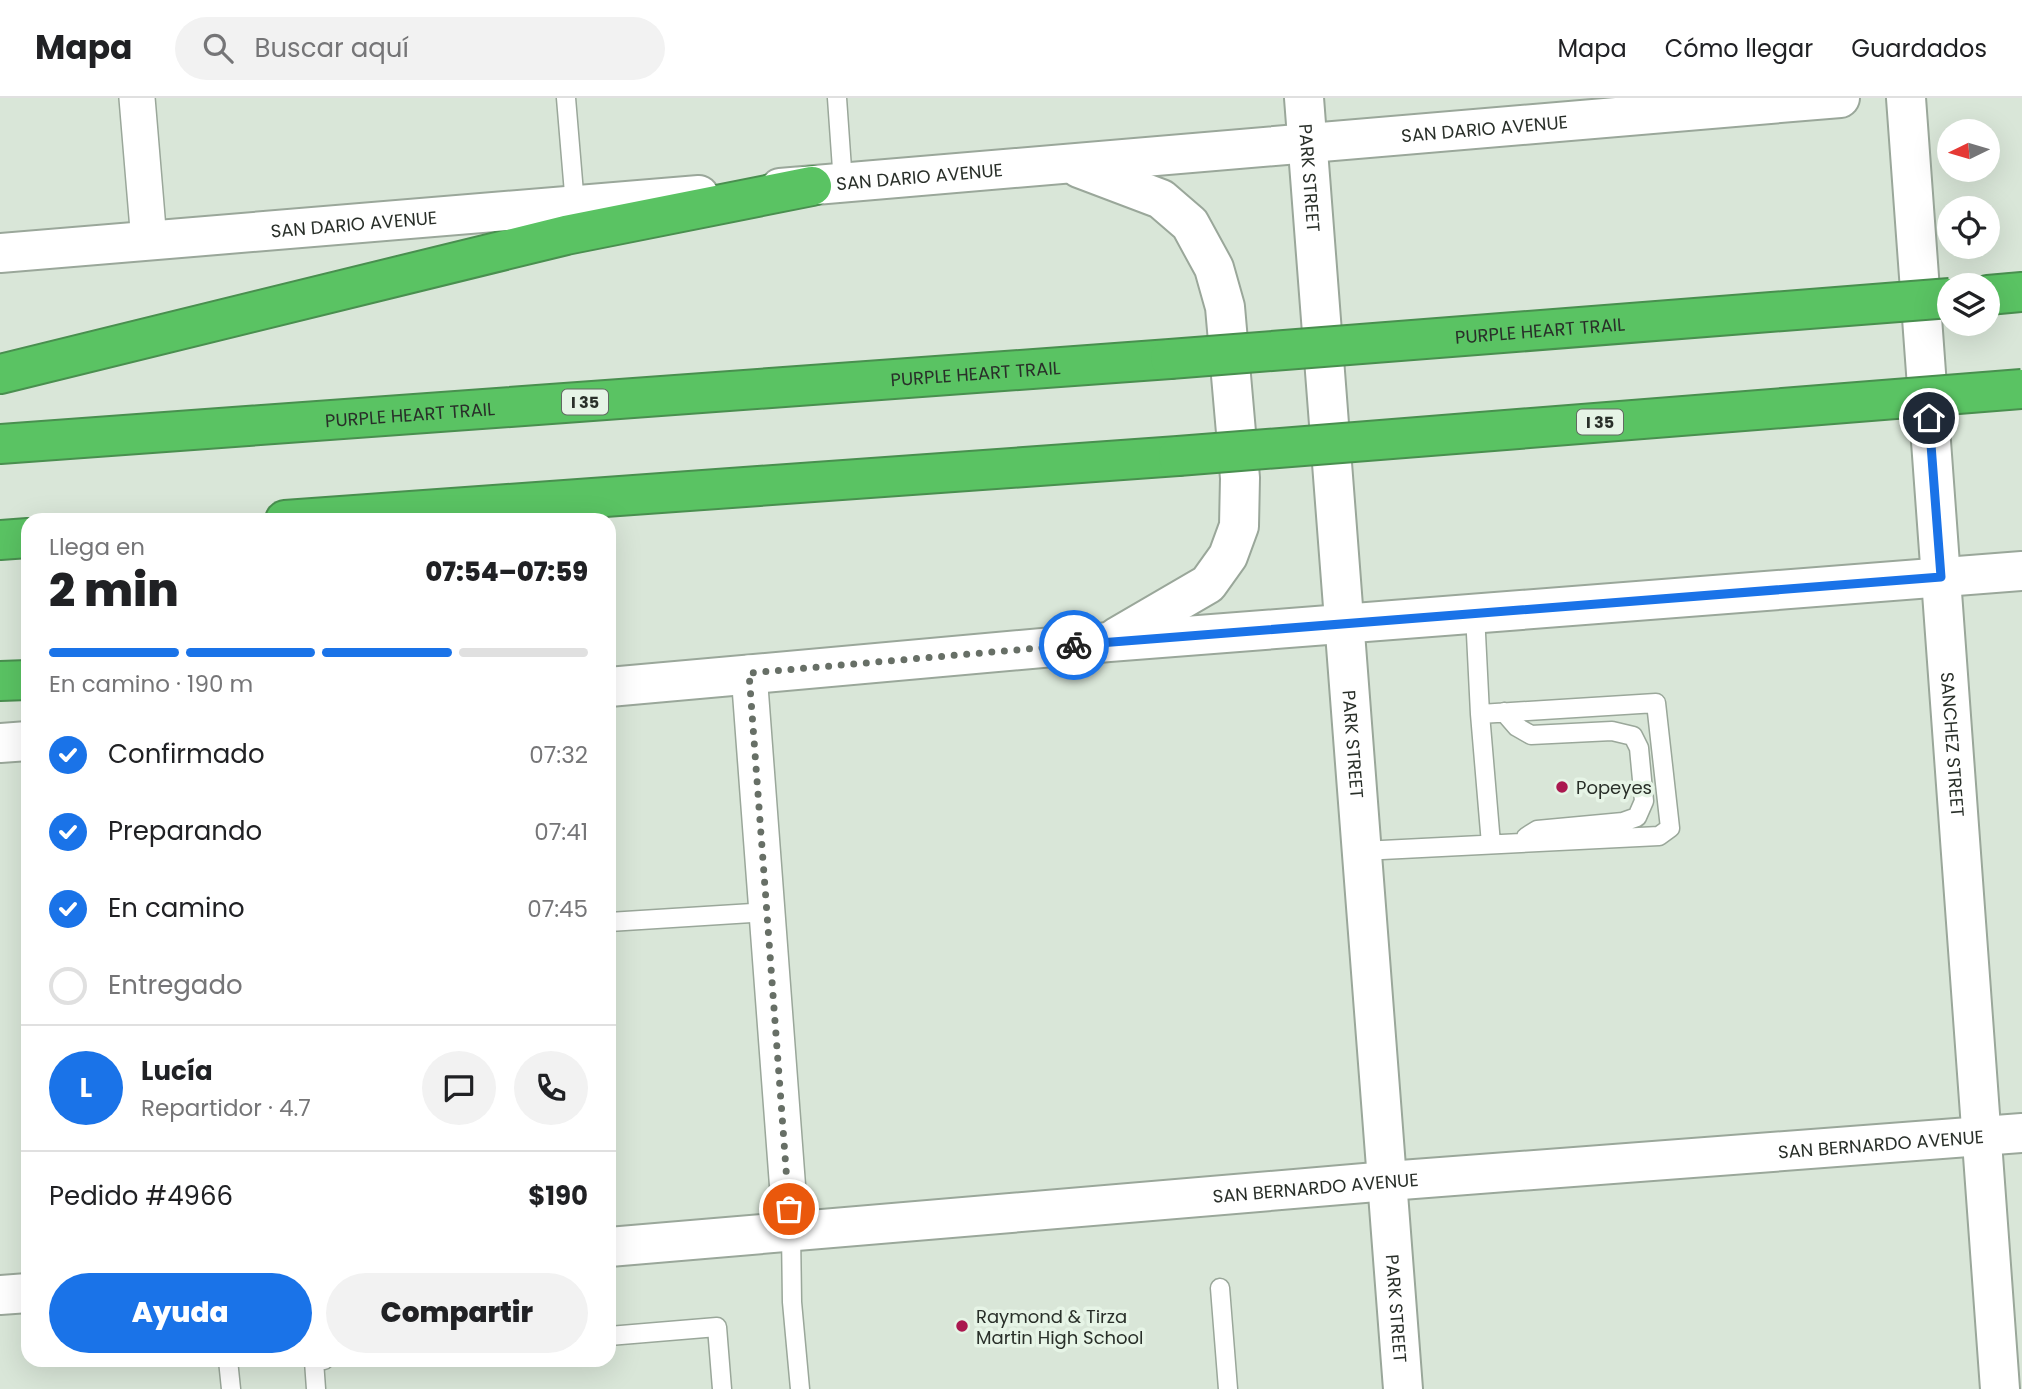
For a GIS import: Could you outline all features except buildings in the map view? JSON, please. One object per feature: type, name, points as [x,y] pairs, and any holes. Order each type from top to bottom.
[{"type":"highway","points":[[0,374],[566,235],[827,184]]},
{"type":"highway","points":[[2000,294],[2022,292]]},
{"type":"highway","name":"PURPLE HEART TRAIL","points":[[0,444],[1170,359],[1937,299]]},
{"type":"highway","name":"I 35","points":[[383,513],[1178,456],[2022,389]]},
{"type":"highway","points":[[0,540],[21,538]]},
{"type":"highway","points":[[0,681],[21,680]]},
{"type":"main road","name":"PARK STREET","points":[[1304,98],[1403,1389]]},
{"type":"main road","name":"SAN DARIO AVENUE","points":[[0,253],[1840,98]]},
{"type":"main road","name":"SANCHEZ STREET","points":[[1906,98],[2000,1389]]},
{"type":"main road","points":[[1069,164],[1161,199],[1189,224],[1208,257],[1214,268],[1225,307],[1239,464],[1239,526],[1228,556],[1208,584],[1109,642]]},
{"type":"main road","points":[[616,686],[1109,642],[2022,571]]},
{"type":"main road","points":[[0,743],[21,742]]},
{"type":"main road","name":"SAN BERNARDO AVENUE","points":[[616,1246],[1388,1181],[2022,1133]]},
{"type":"main road","points":[[0,1295],[21,1294]]},
{"type":"street","points":[[137,98],[149,241]]},
{"type":"street","points":[[749,673],[791,1232]]},
{"type":"lane","points":[[566,98],[575,205]]},
{"type":"lane","points":[[827,184],[837,98]]},
{"type":"lane","points":[[1475,614],[1491,845]]},
{"type":"lane","points":[[1363,851],[1659,836],[1670,828],[1656,703],[1480,713]]},
{"type":"lane","points":[[1504,712],[1517,727],[1531,735],[1612,731],[1633,736],[1639,748],[1644,801],[1637,817],[1623,822],[1537,831],[1518,843]]},
{"type":"lane","points":[[616,922],[766,912]]},
{"type":"lane","points":[[791,1232],[792,1302],[800,1389]]},
{"type":"lane","points":[[1220,1288],[1228,1389]]},
{"type":"lane","points":[[616,1335],[718,1327],[722,1389]]},
{"type":"lane","points":[[229,1367],[231,1389]]},
{"type":"lane","points":[[314,1367],[316,1389]]},
{"type":"way so far","points":[[789,1209],[749,673],[1074,645]]},
{"type":"place","name":"Popeyes","points":[[1562,787]]},
{"type":"place","name":"Raymond & Tirza Martin High School","points":[[962,1326]]},
{"type":"route","points":[[1074,645],[1941,577],[1929,418]]}]
